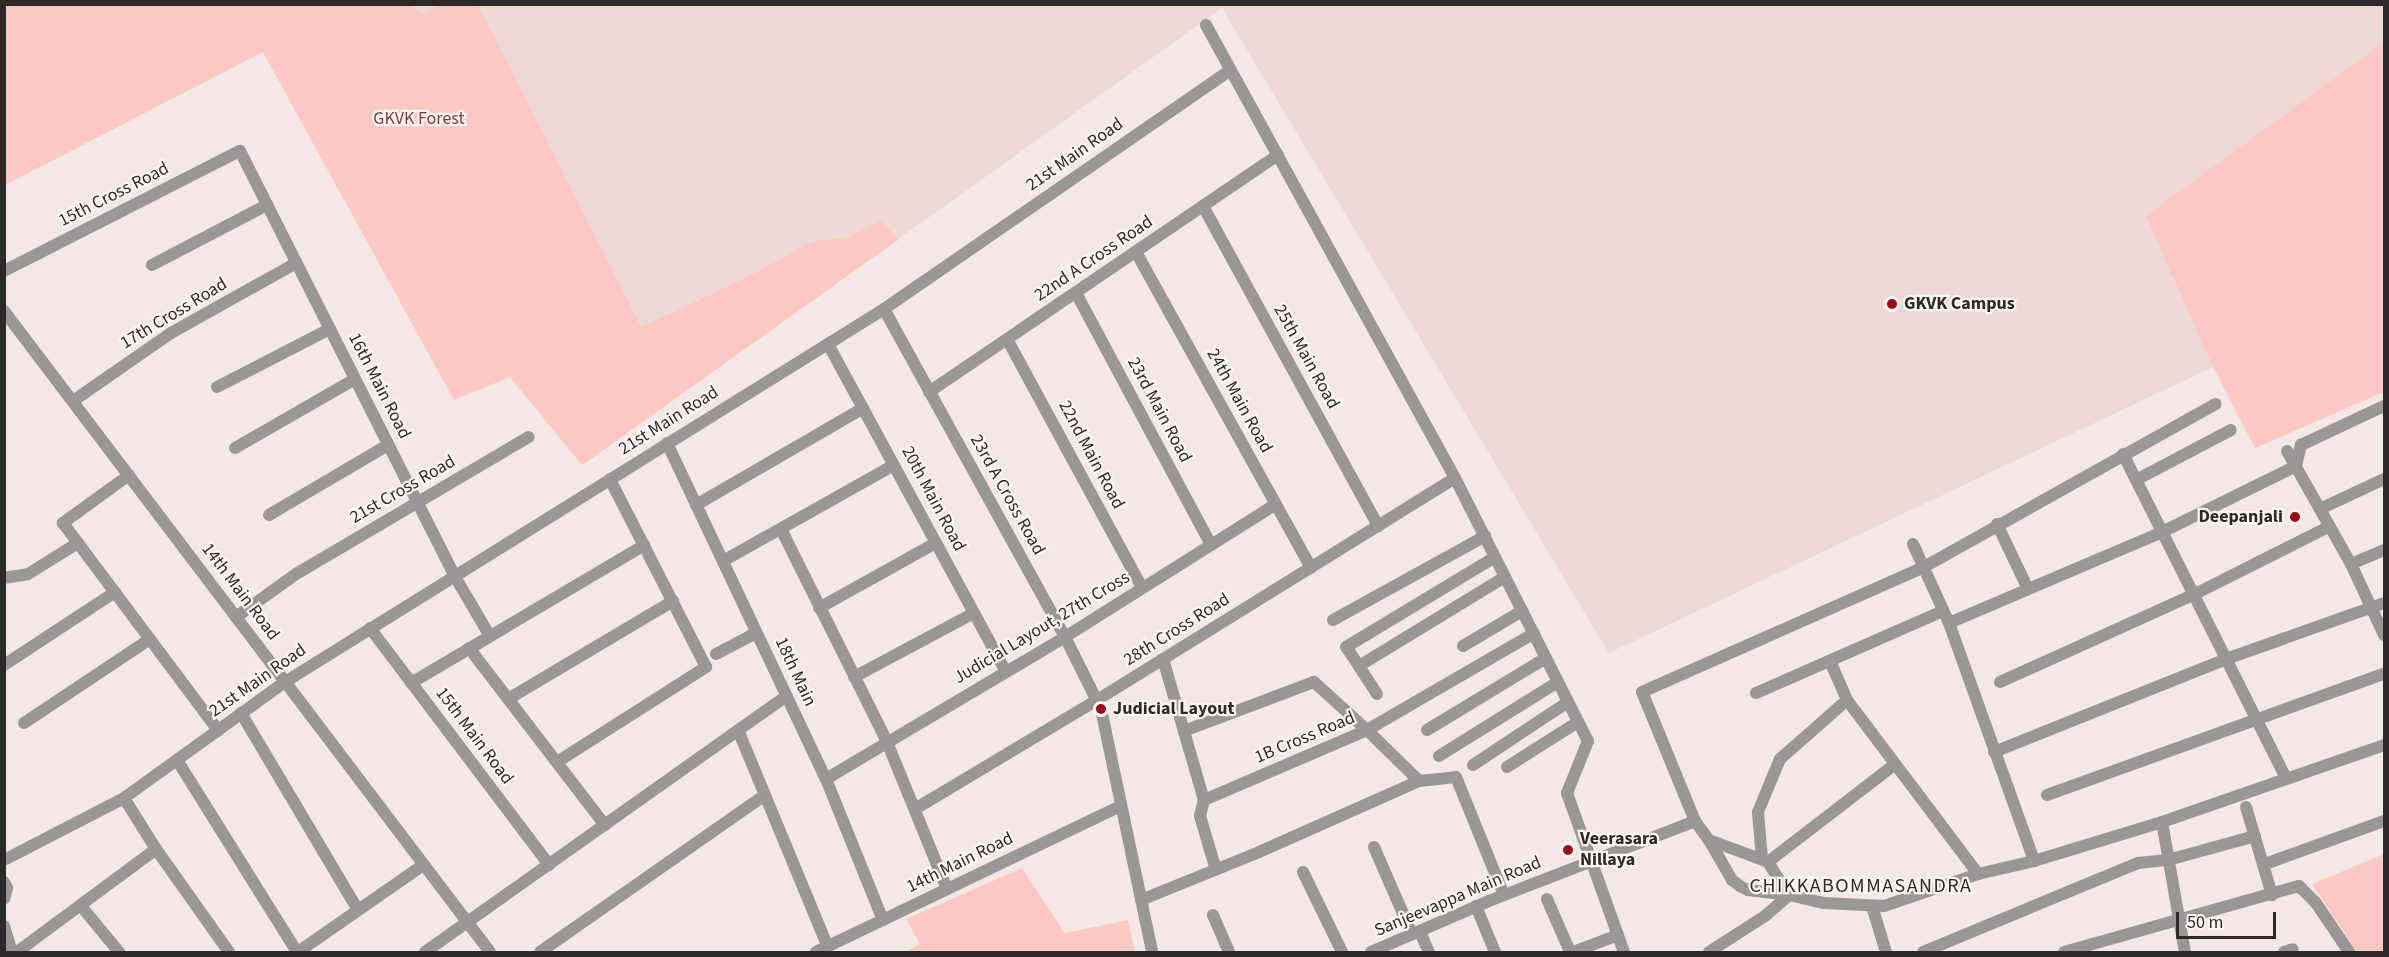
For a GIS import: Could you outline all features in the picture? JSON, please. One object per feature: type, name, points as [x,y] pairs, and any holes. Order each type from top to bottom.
[{"type":"street","points":[[1206,25],[1455,478],[1588,741],[1568,793],[1624,952]]},
{"type":"street","name":"21st Main Road","points":[[4,860],[123,798],[285,682],[884,309],[1231,70]]},
{"type":"street","name":"16th Main Road","points":[[240,151],[454,575],[490,636]]},
{"type":"street","name":"15th Cross Road","points":[[4,271],[240,151]]},
{"type":"street","name":"22nd A Cross Road","points":[[929,392],[1278,156]]},
{"type":"street","points":[[152,265],[267,205]]},
{"type":"street","name":"25th Main Road","points":[[1203,206],[1378,526]]},
{"type":"street","name":"24th Main Road","points":[[1136,252],[1311,568]]},
{"type":"street","name":"17th Cross Road","points":[[73,401],[171,333],[296,263]]},
{"type":"street","name":"23rd Main Road","points":[[1076,293],[1211,545]]},
{"type":"street","name":"23rd A Cross Road","points":[[884,309],[1065,637],[1101,709],[1152,952]]},
{"type":"street","name":"14th Main Road","points":[[4,311],[490,952]]},
{"type":"street","points":[[217,387],[330,329]]},
{"type":"street","name":"22nd Main Road","points":[[1007,339],[1142,588]]},
{"type":"street","name":"20th Main Road","points":[[828,344],[1006,672]]},
{"type":"street","points":[[235,447],[355,379]]},
{"type":"street","points":[[2216,404],[1996,524],[1924,567],[1642,692],[1695,820],[1732,880],[1748,890],[1789,895],[1824,903],[1884,906],[1978,874],[2034,861],[2162,822],[2385,745]]},
{"type":"street","points":[[2296,466],[2301,445],[2385,406]]},
{"type":"street","points":[[696,505],[863,408]]},
{"type":"street","points":[[2136,480],[2231,430]]},
{"type":"street","name":"21st Cross Road","points":[[236,617],[296,574],[528,437]]},
{"type":"street","name":"18th Main","points":[[667,443],[826,778],[883,920]]},
{"type":"street","points":[[269,515],[388,445]]},
{"type":"street","points":[[2287,451],[2351,564],[2385,635]]},
{"type":"street","points":[[2123,454],[2286,778]]},
{"type":"street","points":[[723,561],[894,465]]},
{"type":"street","points":[[1949,623],[2162,532],[2296,466]]},
{"type":"street","points":[[129,475],[63,523],[218,730]]},
{"type":"street","name":"28th Cross Road","points":[[915,809],[1097,700],[1455,478]]},
{"type":"street","points":[[557,762],[706,667],[610,479]]},
{"type":"street","points":[[2320,509],[2385,479]]},
{"type":"street","name":"Judicial Layout, 27th Cross","points":[[826,778],[1065,637],[1276,504]]},
{"type":"street","points":[[1996,524],[2028,589]]},
{"type":"street","points":[[2000,682],[2193,595],[2330,526]]},
{"type":"street","points":[[781,529],[887,742],[947,889]]},
{"type":"street","points":[[1334,620],[1485,536]]},
{"type":"street","points":[[4,578],[28,574],[78,543]]},
{"type":"street","points":[[819,608],[936,543]]},
{"type":"street","points":[[1913,544],[1949,623],[2034,861]]},
{"type":"street","points":[[411,683],[644,545]]},
{"type":"street","points":[[2351,564],[2385,550]]},
{"type":"street","points":[[1377,694],[1346,647],[1495,556]]},
{"type":"street","points":[[1359,666],[1505,577]]},
{"type":"street","points":[[4,665],[115,592]]},
{"type":"street","points":[[508,699],[673,601]]},
{"type":"street","points":[[1994,752],[2226,659],[2370,606],[2385,603]]},
{"type":"street","points":[[1463,646],[1522,611]]},
{"type":"street","points":[[1756,693],[1943,611]]},
{"type":"street","points":[[854,677],[974,613]]},
{"type":"street","name":"15th Main Road","points":[[370,628],[549,865]]},
{"type":"street","points":[[716,654],[756,633]]},
{"type":"street","points":[[1184,731],[1314,682],[1367,729],[1533,633]]},
{"type":"street","points":[[24,723],[150,639]]},
{"type":"street","points":[[469,648],[605,825]]},
{"type":"street","points":[[1427,730],[1546,658]]},
{"type":"street","points":[[1163,659],[1204,800],[1200,816],[1216,870]]},
{"type":"street","points":[[1830,661],[1847,700],[1978,874]]},
{"type":"street","points":[[2047,795],[2385,674]]},
{"type":"street","points":[[1439,756],[1558,682]]},
{"type":"street","points":[[425,952],[786,696]]},
{"type":"street","points":[[1789,895],[1765,861],[1758,812],[1780,759],[1847,700]]},
{"type":"street","points":[[1473,765],[1568,702]]},
{"type":"street","points":[[241,713],[358,910]]},
{"type":"street","points":[[1507,767],[1578,722]]},
{"type":"street","name":"1B Cross Road","points":[[1204,800],[1367,729],[1419,781]]},
{"type":"street","points":[[738,730],[828,947]]},
{"type":"street","points":[[177,760],[297,952],[423,865]]},
{"type":"street","points":[[1765,861],[1894,765]]},
{"type":"street","points":[[1141,900],[1216,870],[1419,781],[1456,777],[1504,895]]},
{"type":"street","points":[[540,952],[765,795]]},
{"type":"street","points":[[123,798],[229,952]]},
{"type":"street","name":"14th Main Road","points":[[816,952],[1121,806]]},
{"type":"street","points":[[2246,807],[2265,864],[2272,895]]},
{"type":"street","name":"Sanjeevappa Main Road","points":[[1371,952],[1476,906],[1593,862],[1695,820]]},
{"type":"street","points":[[2265,864],[2385,821]]},
{"type":"street","points":[[2162,822],[2185,952]]},
{"type":"street","points":[[1923,952],[2138,863],[2168,860],[2255,836]]},
{"type":"street","points":[[1709,840],[1765,861]]},
{"type":"street","points":[[1374,847],[1416,933],[1429,952]]},
{"type":"street","points":[[17,952],[156,849]]},
{"type":"street","points":[[1303,872],[1342,952]]},
{"type":"street","points":[[4,882],[7,888],[4,899]]},
{"type":"street","points":[[2064,952],[2299,886],[2316,903],[2349,952]]},
{"type":"street","points":[[1708,952],[1765,916],[1789,895]]},
{"type":"street","points":[[1547,899],[1572,952],[1618,935]]},
{"type":"street","points":[[81,906],[118,952]]},
{"type":"street","points":[[1476,906],[1495,952]]},
{"type":"street","points":[[1872,906],[1886,952]]},
{"type":"street","points":[[1213,915],[1229,952]]},
{"type":"street","points":[[4,926],[12,952]]},
{"type":"shaded area","name":"GKVK Campus","points":[[5,5],[2384,5],[2384,392],[2255,448],[2213,367],[1609,653],[1222,8],[582,465],[510,377],[454,400],[263,52],[5,185]]},
{"type":"green space","name":"GKVK Forest","points":[[5,5],[409,5],[422,14],[439,5],[478,5],[641,327],[746,278],[813,241],[847,238],[881,220],[898,240],[582,465],[510,377],[454,400],[263,52],[5,185]]},
{"type":"green space","points":[[2384,42],[2384,392],[2255,448],[2213,367],[2146,216]]},
{"type":"green space","points":[[2384,854],[2384,952],[2357,952],[2312,884]]},
{"type":"green space","points":[[1022,868],[1065,933],[1128,920],[1135,952],[906,952],[920,944],[906,919]]},
{"type":"place","name":"GKVK Campus","points":[[1892,304]]},
{"type":"place","name":"Deepanjali","points":[[2295,517]]},
{"type":"place","name":"Judicial Layout","points":[[1101,709]]},
{"type":"place","name":"Veerasara Nillaya","points":[[1568,850]]},
{"type":"district","name":"CHIKKABOMMASANDRA","points":[[1861,886]]}]
